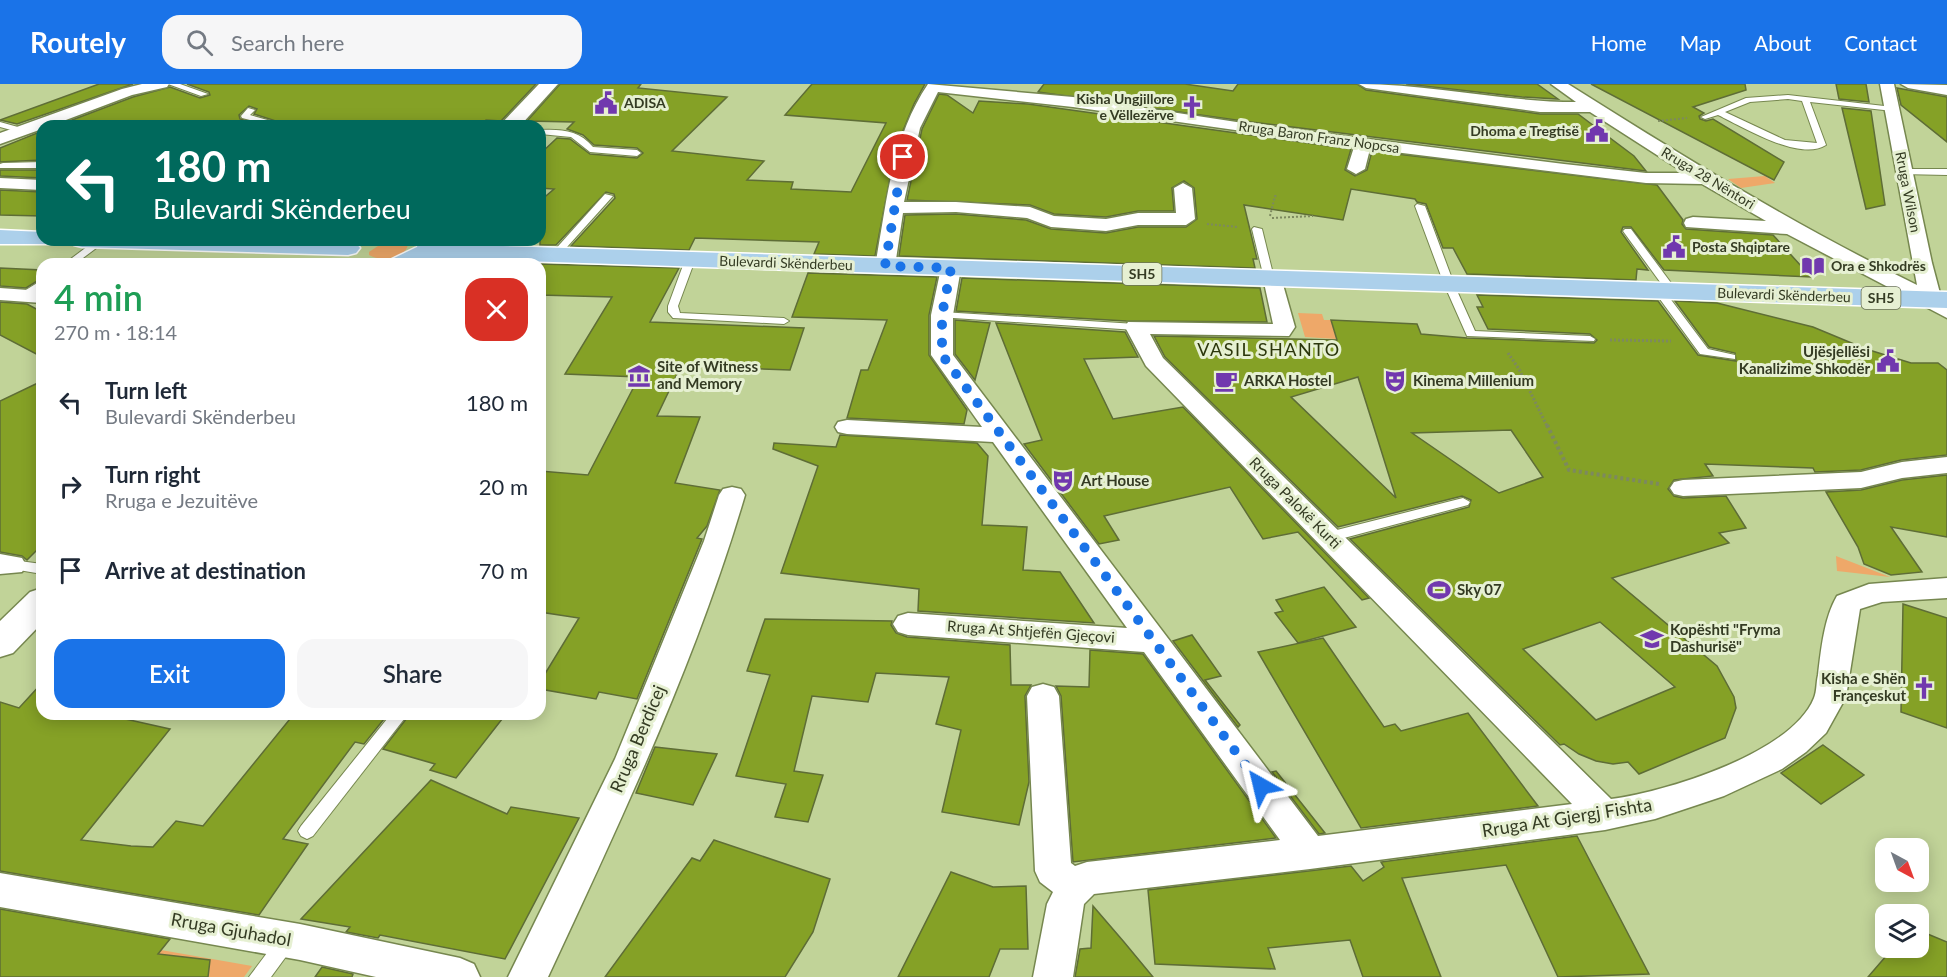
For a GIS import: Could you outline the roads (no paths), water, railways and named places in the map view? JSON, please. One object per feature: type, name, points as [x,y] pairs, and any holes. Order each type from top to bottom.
[{"type":"main road","points":[[515,120],[549,84]]},
{"type":"main road","points":[[0,237],[36,235]]},
{"type":"main road","points":[[238,246],[352,251]]},
{"type":"main road","name":"Bulevardi Skënderbeu","points":[[409,258],[427,246]]},
{"type":"main road","name":"Bulevardi Skënderbeu","points":[[442,246],[555,255],[1904,299],[1942,304]]},
{"type":"main road","points":[[0,643],[36,607]]},
{"type":"street","points":[[99,84],[128,92]]},
{"type":"street","points":[[52,120],[128,92],[162,84]]},
{"type":"street","points":[[1366,84],[1540,107],[1595,108]]},
{"type":"street","name":"Rruga 28 Nëntori","points":[[1558,84],[1706,179],[1793,229],[1942,304]]},
{"type":"street","name":"Rruga Wilson","points":[[1887,84],[1922,263],[1942,304]]},
{"type":"street","points":[[1908,84],[1947,90]]},
{"type":"street","name":"Rruga Baron Franz Nopcsa","points":[[895,208],[909,130],[923,100],[933,87],[1062,101],[1364,143],[1611,174],[1706,179]]},
{"type":"street","points":[[0,140],[36,126]]},
{"type":"street","points":[[1356,169],[1364,143]]},
{"type":"street","points":[[2,175],[36,184]]},
{"type":"street","points":[[885,266],[895,208],[956,207],[1030,213],[1051,221],[1106,225],[1138,219],[1186,219],[1183,188]]},
{"type":"street","name":"Rruga 28 Nëntori","points":[[1693,223],[1793,229]]},
{"type":"street","points":[[951,268],[942,315],[942,355],[1310,853]]},
{"type":"street","points":[[1136,327],[1281,331],[1284,327],[1271,278]]},
{"type":"street","points":[[0,294],[36,292]]},
{"type":"street","points":[[1904,299],[1947,333]]},
{"type":"street","name":"Rruga Palokë Kurti","points":[[1136,327],[1154,361],[1605,814]]},
{"type":"street","points":[[847,427],[1001,435]]},
{"type":"street","points":[[1683,488],[1861,480],[1902,470],[1947,466]]},
{"type":"street","name":"Rruga Berdicej","points":[[528,977],[633,759],[717,541],[732,495]]},
{"type":"street","name":"Rruga At Gjergj Fishta","points":[[1074,887],[1087,878],[1310,853],[1631,811],[1678,799],[1773,759],[1809,729],[1828,703],[1847,603],[1856,596],[1909,591],[1931,592],[1947,588]]},
{"type":"street","name":"Rruga At Shtjefën Gjeçovi","points":[[908,624],[1153,641]]},
{"type":"street","points":[[1043,696],[1053,871],[1074,887],[1065,904],[1053,977]]},
{"type":"street","name":"Rruga Gjuhadol","points":[[0,890],[289,941],[460,977]]},
{"type":"lane","points":[[172,84],[204,94]]},
{"type":"lane","points":[[1719,112],[1781,141],[1806,147],[1822,145],[1805,98]]},
{"type":"lane","points":[[1705,117],[1749,100],[1805,98],[1893,109]]},
{"type":"lane","points":[[251,110],[245,116],[261,120]]},
{"type":"lane","points":[[0,124],[22,131]]},
{"type":"lane","points":[[546,132],[571,133],[583,139],[590,149],[637,153]]},
{"type":"lane","points":[[2,175],[36,166]]},
{"type":"lane","points":[[1904,172],[1947,172]]},
{"type":"lane","points":[[555,255],[608,196]]},
{"type":"lane","points":[[1420,206],[1449,284],[1471,333],[1590,339]]},
{"type":"lane","points":[[1257,229],[1271,278]]},
{"type":"lane","points":[[1628,231],[1704,352],[1731,357]]},
{"type":"lane","points":[[77,258],[94,246]]},
{"type":"lane","points":[[690,260],[673,306],[676,316],[784,321]]},
{"type":"lane","points":[[942,315],[1136,327]]},
{"type":"lane","points":[[1329,537],[1463,502]]},
{"type":"lane","points":[[6,565],[36,568]]},
{"type":"lane","points":[[307,831],[395,720]]},
{"type":"lane","points":[[259,977],[289,941]]},
{"type":"place","name":"ADISA","points":[[606,103]]},
{"type":"place","name":"Kisha Ungjillore e Vëllezërve","points":[[1192,107]]},
{"type":"place","name":"Dhoma e Tregtisë","points":[[1597,131]]},
{"type":"place","name":"Posta Shqiptare","points":[[1674,247]]},
{"type":"place","name":"Ora e Shkodrës","points":[[1813,266]]},
{"type":"place","name":"Ujësjellësi Kanalizime Shkodër","points":[[1888,361]]},
{"type":"place","name":"Site of Witness and Memory","points":[[639,376]]},
{"type":"place","name":"ARKA Hostel","points":[[1226,381]]},
{"type":"place","name":"Kinema Millenium","points":[[1395,381]]},
{"type":"place","name":"Art House","points":[[1063,481]]},
{"type":"place","name":"Sky 07","points":[[1439,590]]},
{"type":"place","name":"Kopështi \"Fryma Dashurisë\"","points":[[1652,639]]},
{"type":"place","name":"Kisha e Shën Françeskut","points":[[1924,688]]},
{"type":"district","name":"VASIL SHANTO","points":[[1269,350]]}]
